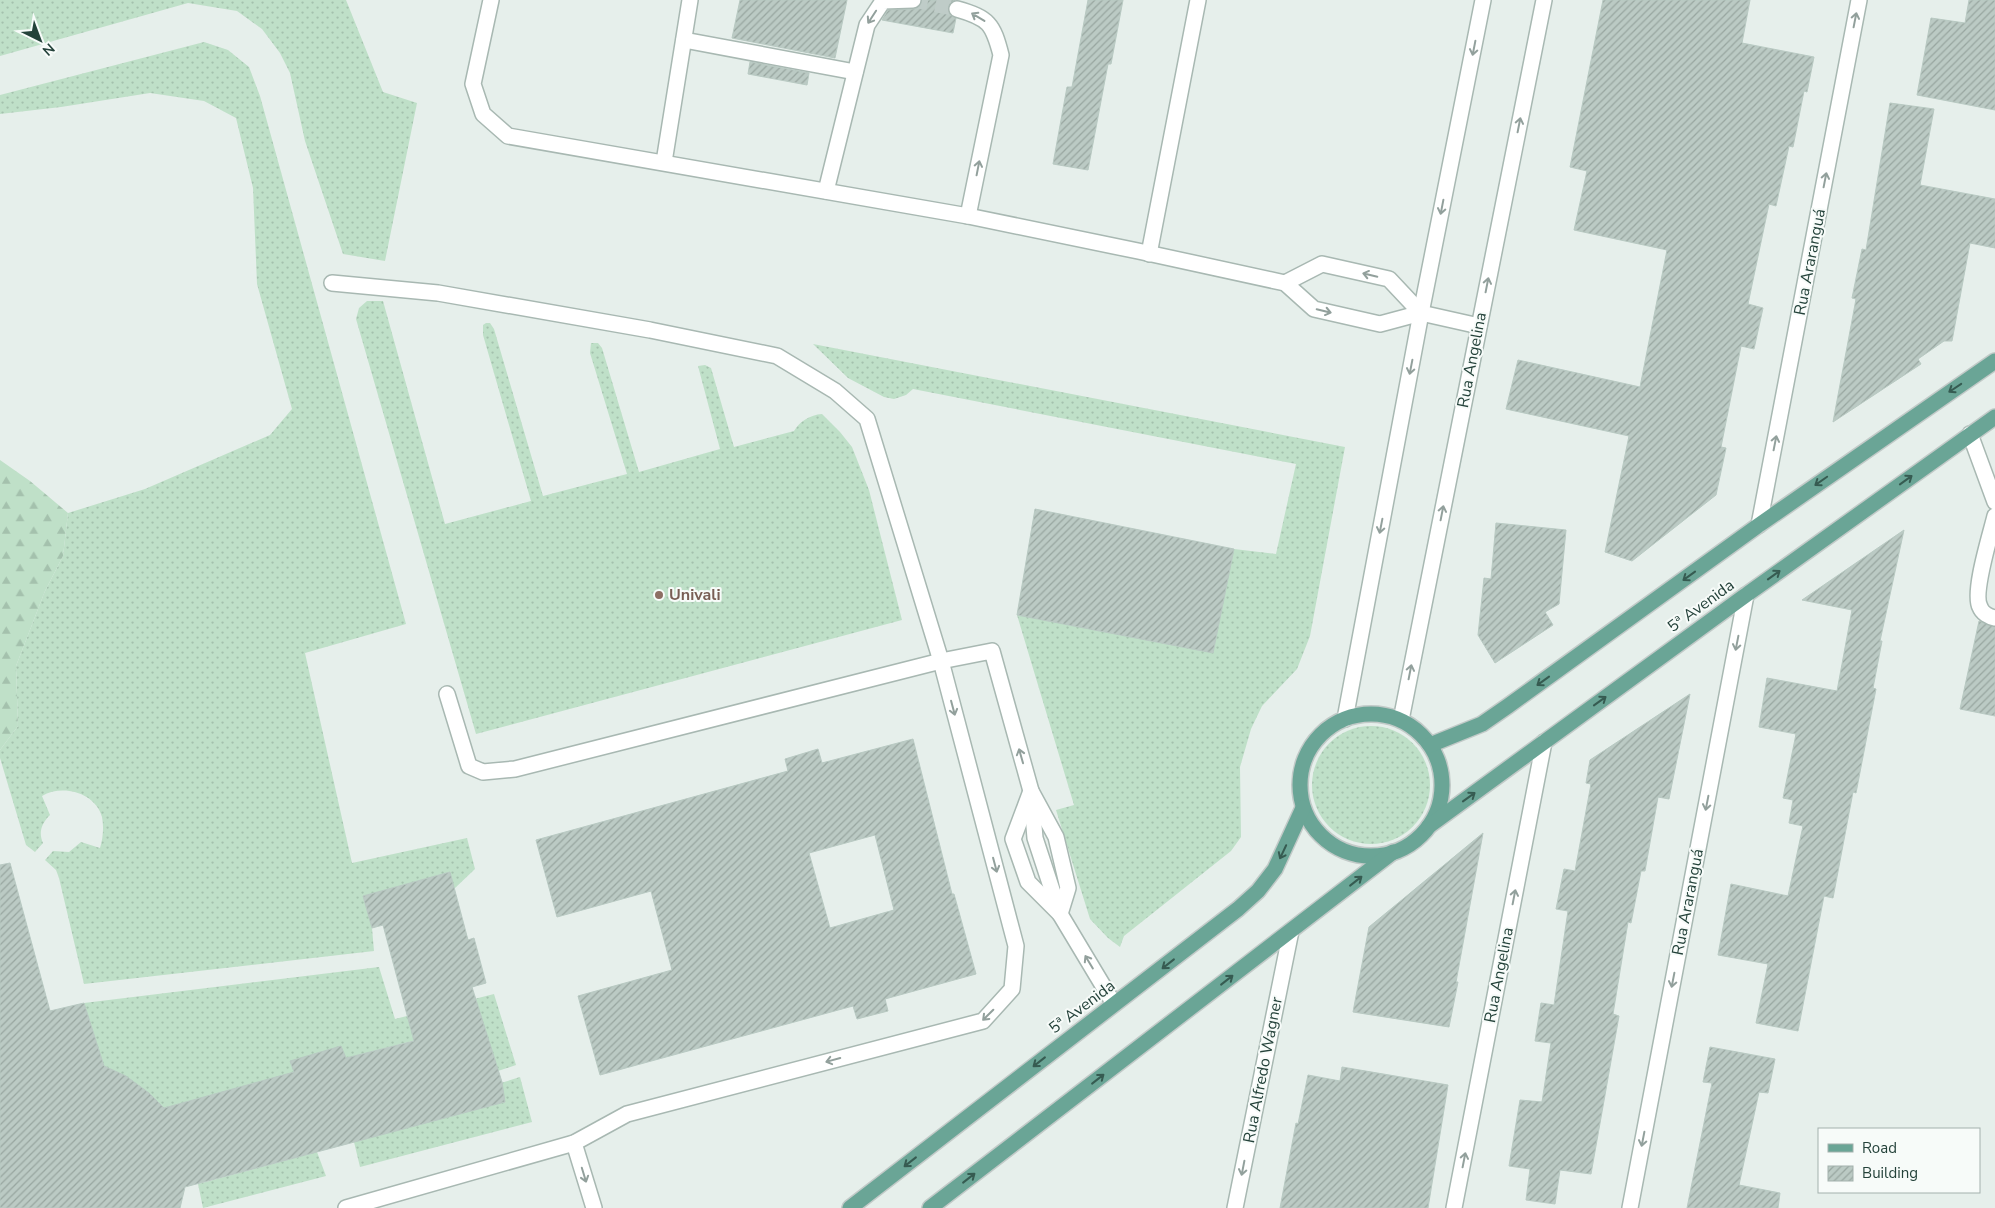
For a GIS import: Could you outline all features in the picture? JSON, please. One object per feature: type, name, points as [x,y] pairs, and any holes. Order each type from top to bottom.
[{"type":"main road","name":"5ª Avenida","points":[[1430,745],[1482,724],[1759,525],[1995,361]]},
{"type":"main road","name":"5ª Avenida","points":[[1429,826],[1746,595],[1995,417]]},
{"type":"main road","points":[[930,1208],[1393,852],[1413,842],[1429,826],[1439,804],[1442,782],[1439,763],[1430,745],[1417,730],[1400,720],[1382,714],[1363,714],[1345,719],[1326,729],[1312,746],[1302,766],[1300,786],[1303,808],[1313,827],[1323,838],[1349,853],[1371,856],[1393,852]]},
{"type":"main road","name":"5ª Avenida","points":[[850,1208],[1238,909],[1258,891],[1275,868],[1303,808]]},
{"type":"street","points":[[491,0],[473,84],[483,114],[508,136],[968,216],[1285,283],[1314,309],[1380,324],[1421,313],[1479,326]]},
{"type":"street","points":[[664,162],[690,0]]},
{"type":"street","points":[[826,191],[867,25],[883,1],[913,0]]},
{"type":"street","points":[[1149,254],[1198,0]]},
{"type":"street","points":[[1345,719],[1421,313],[1483,0]]},
{"type":"street","name":"Rua Angelina","points":[[1400,720],[1544,0]]},
{"type":"street","name":"Rua Araranguá","points":[[1759,525],[1859,0]]},
{"type":"street","points":[[957,9],[978,15],[994,30],[1001,55],[968,216]]},
{"type":"street","points":[[684,40],[855,72]]},
{"type":"street","points":[[1285,283],[1322,264],[1389,280],[1421,313]]},
{"type":"street","points":[[332,283],[438,293],[659,332],[778,356],[835,392],[867,419],[941,661],[1016,946],[1012,989],[983,1021],[627,1114],[574,1143],[346,1208]]},
{"type":"street","points":[[1970,434],[1995,502]]},
{"type":"street","points":[[1995,516],[1977,593],[1980,607],[1989,616],[1995,618]]},
{"type":"street","name":"Rua Araranguá","points":[[1630,1208],[1746,595]]},
{"type":"street","points":[[446,694],[469,766],[483,772],[515,769],[941,661],[992,651],[1031,790],[1035,838],[1060,914],[1114,1004]]},
{"type":"street","name":"Rua Angelina","points":[[1454,1208],[1544,742]]},
{"type":"street","points":[[1031,790],[1013,839],[1028,882],[1060,914]]},
{"type":"street","name":"Rua Alfredo Wagner","points":[[1235,1208],[1291,931]]},
{"type":"street","points":[[574,1143],[594,1208]]},
{"type":"green space","points":[[0,0],[346,0],[383,92],[417,103],[385,261],[343,254],[305,141],[290,73],[280,53],[262,29],[237,11],[188,3],[0,56]]},
{"type":"green space","points":[[204,42],[228,50],[249,67],[260,96],[406,624],[305,653],[352,863],[467,838],[475,869],[454,889],[450,872],[363,896],[372,928],[374,951],[84,984],[59,878],[56,870],[45,860],[53,851],[69,852],[81,842],[100,848],[103,832],[102,817],[92,801],[77,793],[59,791],[50,792],[42,796],[50,815],[42,828],[43,843],[35,852],[26,845],[0,758],[0,750],[18,726],[16,666],[45,591],[63,556],[68,513],[145,489],[270,435],[292,409],[257,284],[253,188],[236,118],[204,101],[150,93],[61,107],[0,114],[0,95]]},
{"type":"green space","points":[[367,301],[383,301],[445,524],[531,501],[483,335],[483,325],[486,323],[490,323],[494,329],[543,496],[627,474],[590,353],[591,343],[598,343],[602,348],[639,472],[720,449],[698,366],[705,365],[711,368],[734,447],[794,431],[806,419],[822,414],[852,447],[869,490],[902,620],[476,734],[356,319],[359,308]]},
{"type":"green space","points":[[813,344],[1345,447],[1310,636],[1297,669],[1262,706],[1251,729],[1240,767],[1241,837],[1231,851],[1124,936],[1120,947],[1108,938],[1090,919],[1056,810],[1074,805],[1017,615],[1213,653],[1234,549],[1276,554],[1296,464],[913,389],[906,395],[894,399],[884,397],[848,378]]},
{"type":"green space","points":[[0,460],[30,481],[68,513],[63,556],[45,591],[16,666],[18,726],[0,750]]},
{"type":"green space","points":[[1371,726],[1394,730],[1413,743],[1426,762],[1430,785],[1426,808],[1413,827],[1394,840],[1371,844],[1348,840],[1329,827],[1316,808],[1312,785],[1316,762],[1329,743],[1348,730]]},
{"type":"green space","points":[[379,967],[395,1019],[494,994],[516,1065],[498,1071],[483,1023],[164,1108],[136,1084],[104,1066],[84,1003]]},
{"type":"green space","points":[[520,1077],[532,1122],[360,1167],[354,1142],[505,1102],[501,1083]]},
{"type":"green space","points":[[317,1152],[326,1176],[203,1208],[198,1184]]},
{"type":"building","points":[[740,0],[847,0],[835,58],[732,38]]},
{"type":"building","points":[[922,0],[955,0],[948,7],[950,15],[956,18],[953,33],[882,20],[888,10],[914,9],[921,5]]},
{"type":"building","points":[[1088,0],[1123,0],[1111,64],[1108,64],[1088,170],[1053,164],[1067,87],[1072,87]]},
{"type":"building","points":[[1603,0],[1750,0],[1742,43],[1814,57],[1807,92],[1804,91],[1793,147],[1789,146],[1776,206],[1769,204],[1748,304],[1763,308],[1754,349],[1741,346],[1721,447],[1726,448],[1716,495],[1632,561],[1605,552],[1629,436],[1506,409],[1518,360],[1640,387],[1667,250],[1574,230],[1587,171],[1570,167]]},
{"type":"building","points":[[1969,0],[1995,0],[1995,110],[1917,95],[1931,18],[1965,23]]},
{"type":"building","points":[[750,62],[809,73],[807,85],[748,74]]},
{"type":"building","points":[[1890,103],[1934,109],[1920,185],[1995,199],[1995,248],[1970,243],[1952,341],[1944,341],[1918,359],[1921,364],[1833,422],[1856,299],[1852,298],[1862,249],[1866,250]]},
{"type":"building","points":[[1035,509],[1234,549],[1213,653],[1017,615]]},
{"type":"building","points":[[1496,523],[1566,530],[1559,604],[1545,612],[1553,625],[1495,663],[1478,635],[1484,578],[1491,579]]},
{"type":"building","points":[[1904,530],[1880,641],[1882,641],[1873,688],[1876,689],[1856,793],[1853,792],[1833,898],[1824,896],[1798,1031],[1756,1023],[1768,964],[1718,955],[1731,884],[1788,896],[1803,826],[1789,823],[1793,800],[1783,798],[1796,734],[1759,727],[1767,678],[1837,691],[1852,610],[1802,600]]},
{"type":"building","points":[[1979,621],[1995,627],[1995,716],[1960,709]]},
{"type":"building","points":[[1690,694],[1669,799],[1658,797],[1645,871],[1641,871],[1631,923],[1628,922],[1613,1014],[1619,1016],[1591,1174],[1560,1170],[1555,1204],[1526,1200],[1530,1169],[1509,1166],[1520,1100],[1542,1102],[1551,1043],[1535,1041],[1541,1003],[1554,1005],[1568,911],[1556,909],[1564,869],[1575,871],[1591,784],[1586,783],[1590,760]]},
{"type":"building","points":[[913,739],[952,894],[954,894],[976,974],[885,999],[888,1011],[857,1019],[853,1006],[600,1075],[578,996],[672,970],[651,891],[557,917],[536,840],[788,771],[785,759],[818,749],[822,763]],"holes":[[[875,835],[894,910],[830,928],[809,853]]]},
{"type":"building","points":[[1483,833],[1449,1027],[1353,1012],[1369,927]]},
{"type":"building","points":[[10,863],[50,1011],[84,1003],[104,1066],[126,1076],[149,1093],[164,1108],[294,1072],[290,1061],[341,1046],[346,1058],[414,1041],[383,925],[372,928],[363,896],[450,872],[468,940],[474,938],[486,983],[472,987],[502,1082],[505,1102],[185,1187],[180,1208],[0,1208],[0,865]]},
{"type":"building","points":[[1710,1047],[1775,1059],[1768,1093],[1759,1092],[1739,1185],[1780,1193],[1778,1208],[1687,1208],[1712,1083],[1703,1082]]},
{"type":"building","points":[[1342,1067],[1448,1085],[1428,1208],[1280,1208],[1296,1123],[1298,1124],[1308,1075],[1340,1081]]},
{"type":"tunnel","points":[[913,0],[957,9]]},
{"type":"place","name":"Univali","points":[[659,595]]}]
